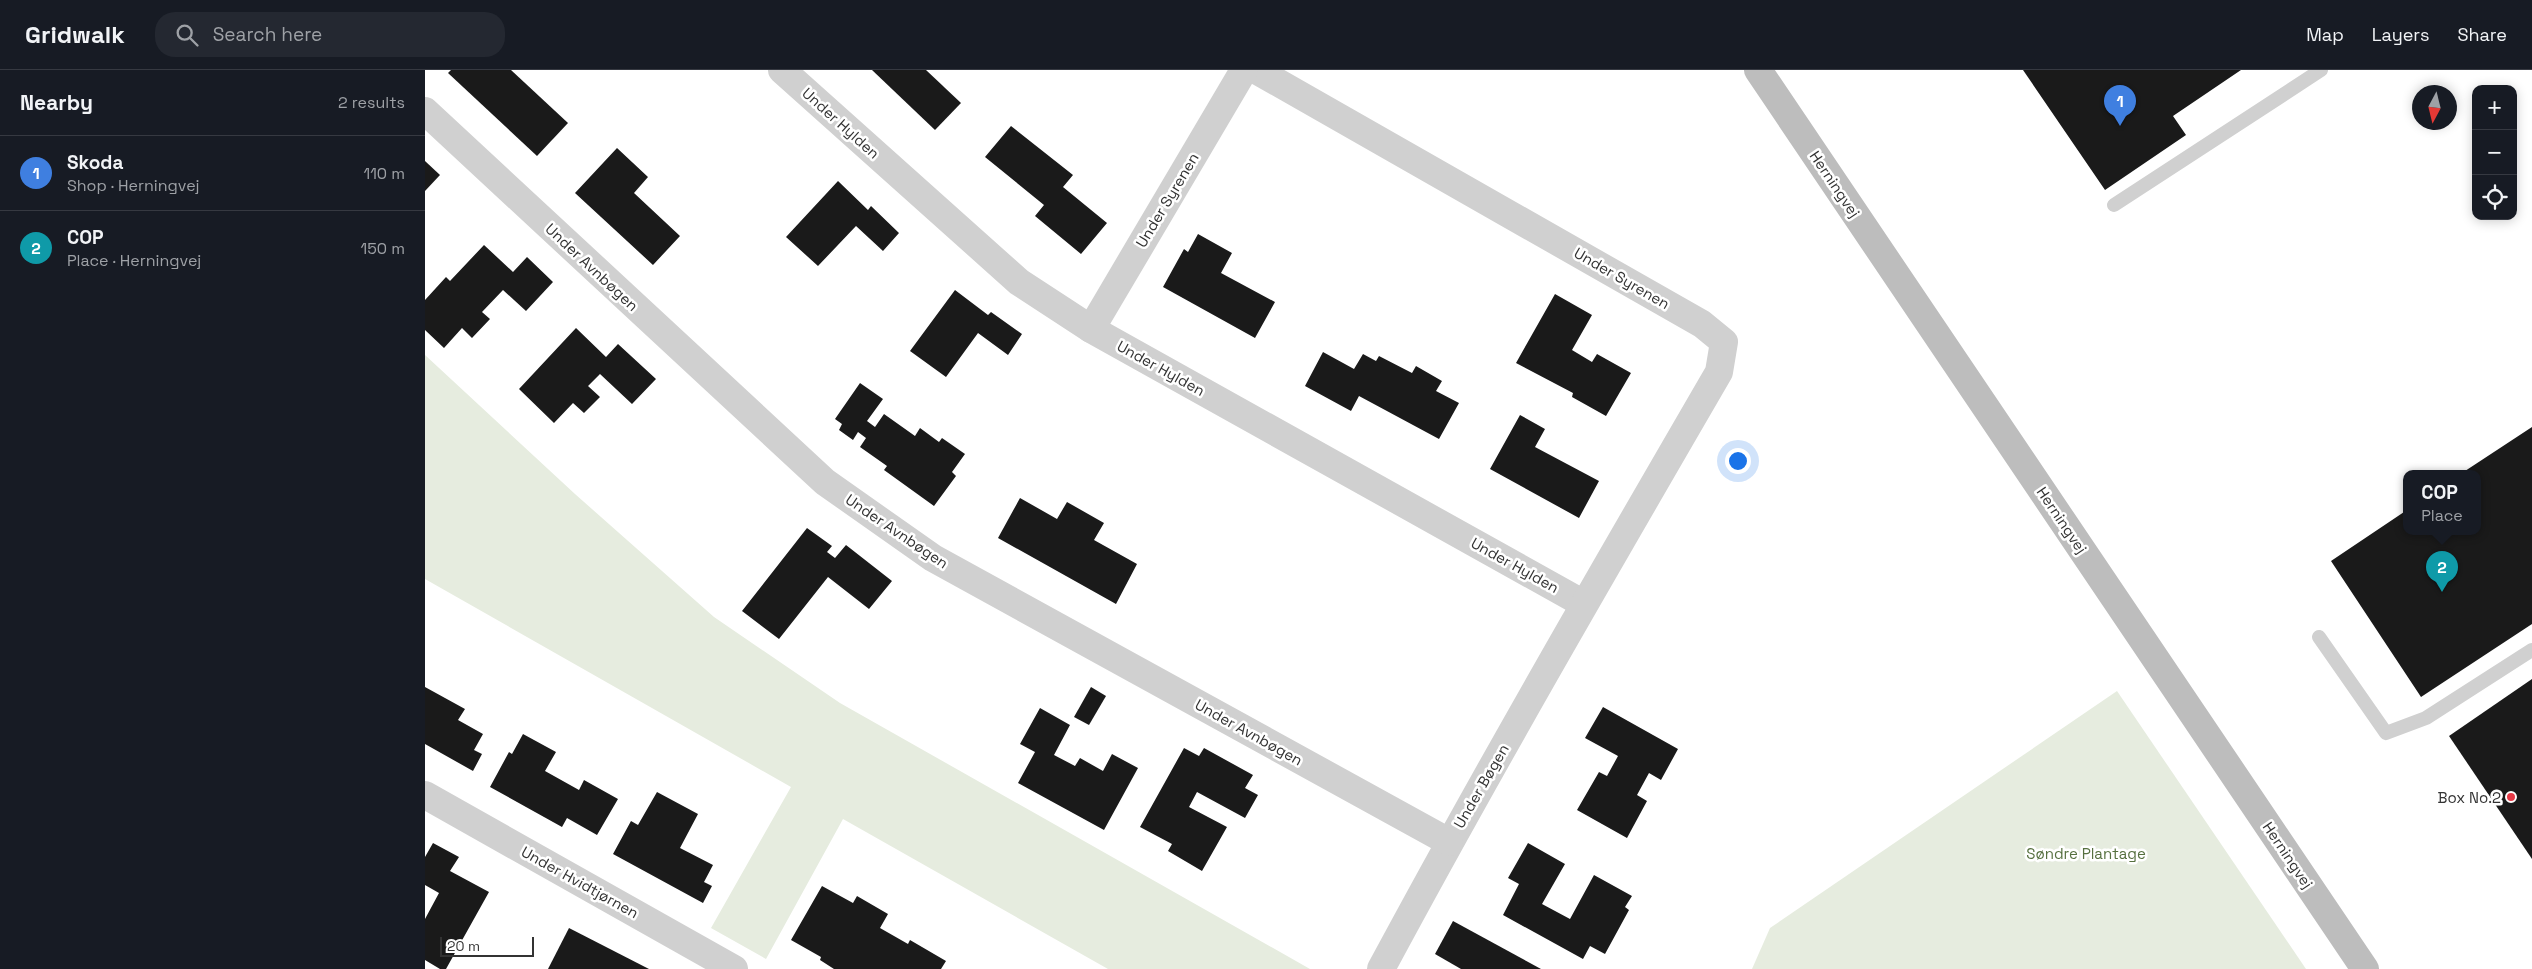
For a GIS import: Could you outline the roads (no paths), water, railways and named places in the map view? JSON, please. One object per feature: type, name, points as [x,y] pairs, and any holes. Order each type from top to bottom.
[{"type":"main road","name":"Herningvej","points":[[1758,70],[2365,969]]},
{"type":"street","name":"Under Hylden","points":[[782,70],[1019,282],[1091,329],[1584,604]]},
{"type":"street","name":"Under Syrenen","points":[[1091,329],[1243,70]]},
{"type":"street","name":"Under Syrenen","points":[[1256,70],[1703,324],[1724,342],[1719,372],[1584,604]]},
{"type":"street","name":"Under Avnbøgen","points":[[425,111],[825,482],[933,558],[1449,842]]},
{"type":"street","name":"Under Bøgen","points":[[1381,969],[1449,842],[1584,604]]},
{"type":"street","name":"Under Hvidtjørnen","points":[[425,795],[721,966]]},
{"type":"lane","points":[[2114,205],[2321,70]]},
{"type":"lane","points":[[2319,637],[2386,733],[2426,718],[2532,650]]},
{"type":"place","name":"Skoda","points":[[2120,126]]},
{"type":"place","name":"COP","points":[[2442,592]]},
{"type":"place","name":"Box No.2","points":[[2511,797]]},
{"type":"park label","name":"Søndre Plantage","points":[[2086,853]]}]
